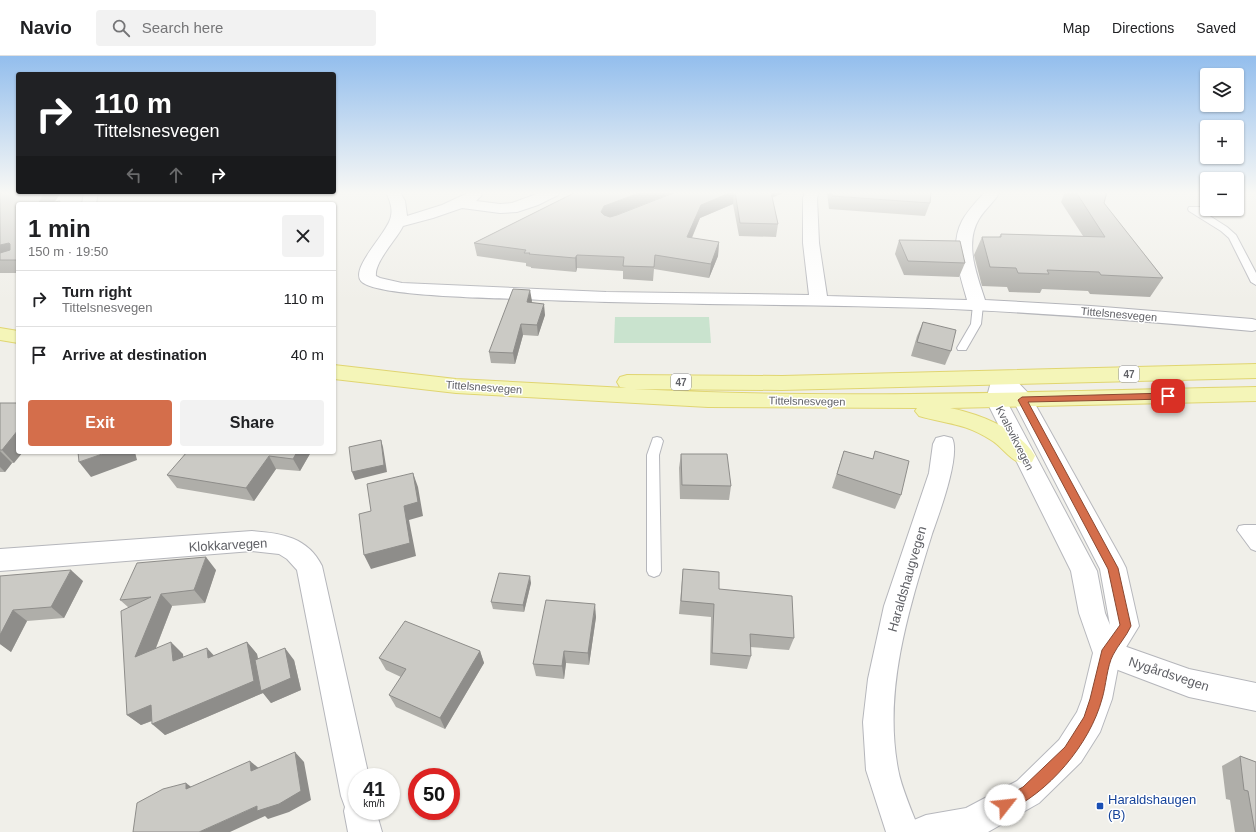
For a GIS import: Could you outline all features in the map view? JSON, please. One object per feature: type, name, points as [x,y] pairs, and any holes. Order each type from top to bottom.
[{"type":"main road","points":[[0,334],[16,337]]},
{"type":"main road","name":"Tittelsnesvegen","points":[[360,374],[459,375],[616,382],[766,383],[1256,371]]},
{"type":"main road","name":"Tittelsnesvegen","points":[[336,372],[456,386],[716,400],[876,402],[1256,394]]},
{"type":"main road","name":"47","points":[[876,402],[947,414],[967,419],[999,434],[1024,456]]},
{"type":"street","name":"Tittelsnesvegen","points":[[396,228],[379,251],[367,272],[368,278],[374,282],[402,288],[606,297],[978,305],[1091,311],[1254,325]]},
{"type":"street","points":[[811,228],[811,243],[819,301]]},
{"type":"street","points":[[968,228],[964,240],[966,265],[978,305]]},
{"type":"street","name":"Kvalsvikvegen","points":[[926,832],[970,824],[1021,796],[1028,792],[1070,751],[1089,721],[1107,654],[1126,626],[1113,568],[1022,400],[1002,378]]},
{"type":"street","name":"Kvalsvikvegen","points":[[1002,378],[996,400],[1084,571],[1092,613],[1107,654]]},
{"type":"street","name":"Haraldshaugvegen","points":[[903,832],[882,770],[878,722],[882,679],[897,606],[940,473],[944,444]]},
{"type":"street","name":"Klokkarvegen","points":[[0,560],[252,542],[281,543],[298,552],[309,566],[351,768]]},
{"type":"street","name":"Nygårdsvegen","points":[[1107,654],[1189,683],[1256,697]]},
{"type":"street","points":[[362,820],[365,832]]},
{"type":"lane","points":[[1223,228],[1233,237],[1256,282]]},
{"type":"lane","points":[[962,348],[976,324],[978,305]]},
{"type":"lane","points":[[654,571],[653,455],[657,440]]},
{"type":"lane","points":[[1256,530],[1244,530],[1256,545]]},
{"type":"green space","points":[[615,317],[709,317],[711,343],[614,343]]},
{"type":"building","points":[[0,228],[16,228],[16,260],[0,260],[0,253],[10,250],[10,244],[0,245]]},
{"type":"building","points":[[504,228],[691,228],[687,237],[719,242],[711,264],[655,255],[654,267],[623,266],[624,257],[577,255],[575,258],[529,254],[530,253],[524,253],[526,250],[474,243]]},
{"type":"building","points":[[1099,228],[1124,228],[1163,278],[1101,275],[1099,272],[1047,270],[1049,274],[1018,273],[1016,268],[990,267],[982,237],[1001,237],[1001,234],[1105,237]]},
{"type":"building","points":[[899,240],[960,241],[965,263],[908,261]]},
{"type":"building","points":[[513,289],[530,290],[527,302],[544,304],[537,325],[521,324],[513,353],[489,352]]},
{"type":"building","points":[[923,322],[956,330],[951,351],[917,342]]},
{"type":"building","points":[[0,403],[16,403],[16,432],[2,450],[0,450]]},
{"type":"building","points":[[381,440],[384,465],[352,472],[349,447]]},
{"type":"building","points":[[844,451],[873,459],[875,451],[909,461],[901,495],[837,474]]},
{"type":"building","points":[[78,454],[102,454],[79,462]]},
{"type":"building","points":[[185,454],[296,454],[293,459],[269,456],[246,488],[167,475]]},
{"type":"building","points":[[681,454],[727,454],[731,486],[682,485]]},
{"type":"building","points":[[413,473],[418,502],[404,506],[410,543],[364,555],[359,514],[371,511],[367,484]]},
{"type":"building","points":[[206,557],[194,590],[161,594],[135,657],[171,642],[173,661],[207,648],[208,658],[247,642],[254,681],[152,724],[151,705],[127,715],[121,611],[151,597],[120,600],[137,563]]},
{"type":"building","points":[[683,569],[719,572],[719,589],[792,596],[794,638],[750,634],[751,656],[712,653],[714,604],[681,601]]},
{"type":"building","points":[[71,570],[51,607],[13,610],[0,635],[0,576]]},
{"type":"building","points":[[499,573],[530,576],[523,605],[491,602]]},
{"type":"building","points":[[546,600],[595,604],[588,653],[564,651],[562,666],[533,664]]},
{"type":"building","points":[[405,621],[480,651],[440,718],[389,695],[406,669],[379,658]]},
{"type":"building","points":[[285,648],[291,678],[261,691],[255,660]]},
{"type":"building","points":[[295,752],[301,791],[279,804],[257,811],[257,806],[199,832],[133,832],[137,803],[163,789],[186,783],[186,789],[250,761],[251,771]]},
{"type":"building","points":[[1240,756],[1256,762],[1256,832],[1248,791],[1244,790]]},
{"type":"place","name":"Haraldshaugen (B)","points":[[1100,806]]},
{"type":"route","points":[[1005,805],[1028,792],[1070,751],[1089,721],[1107,654],[1126,626],[1113,568],[1022,400],[1168,396]]}]
